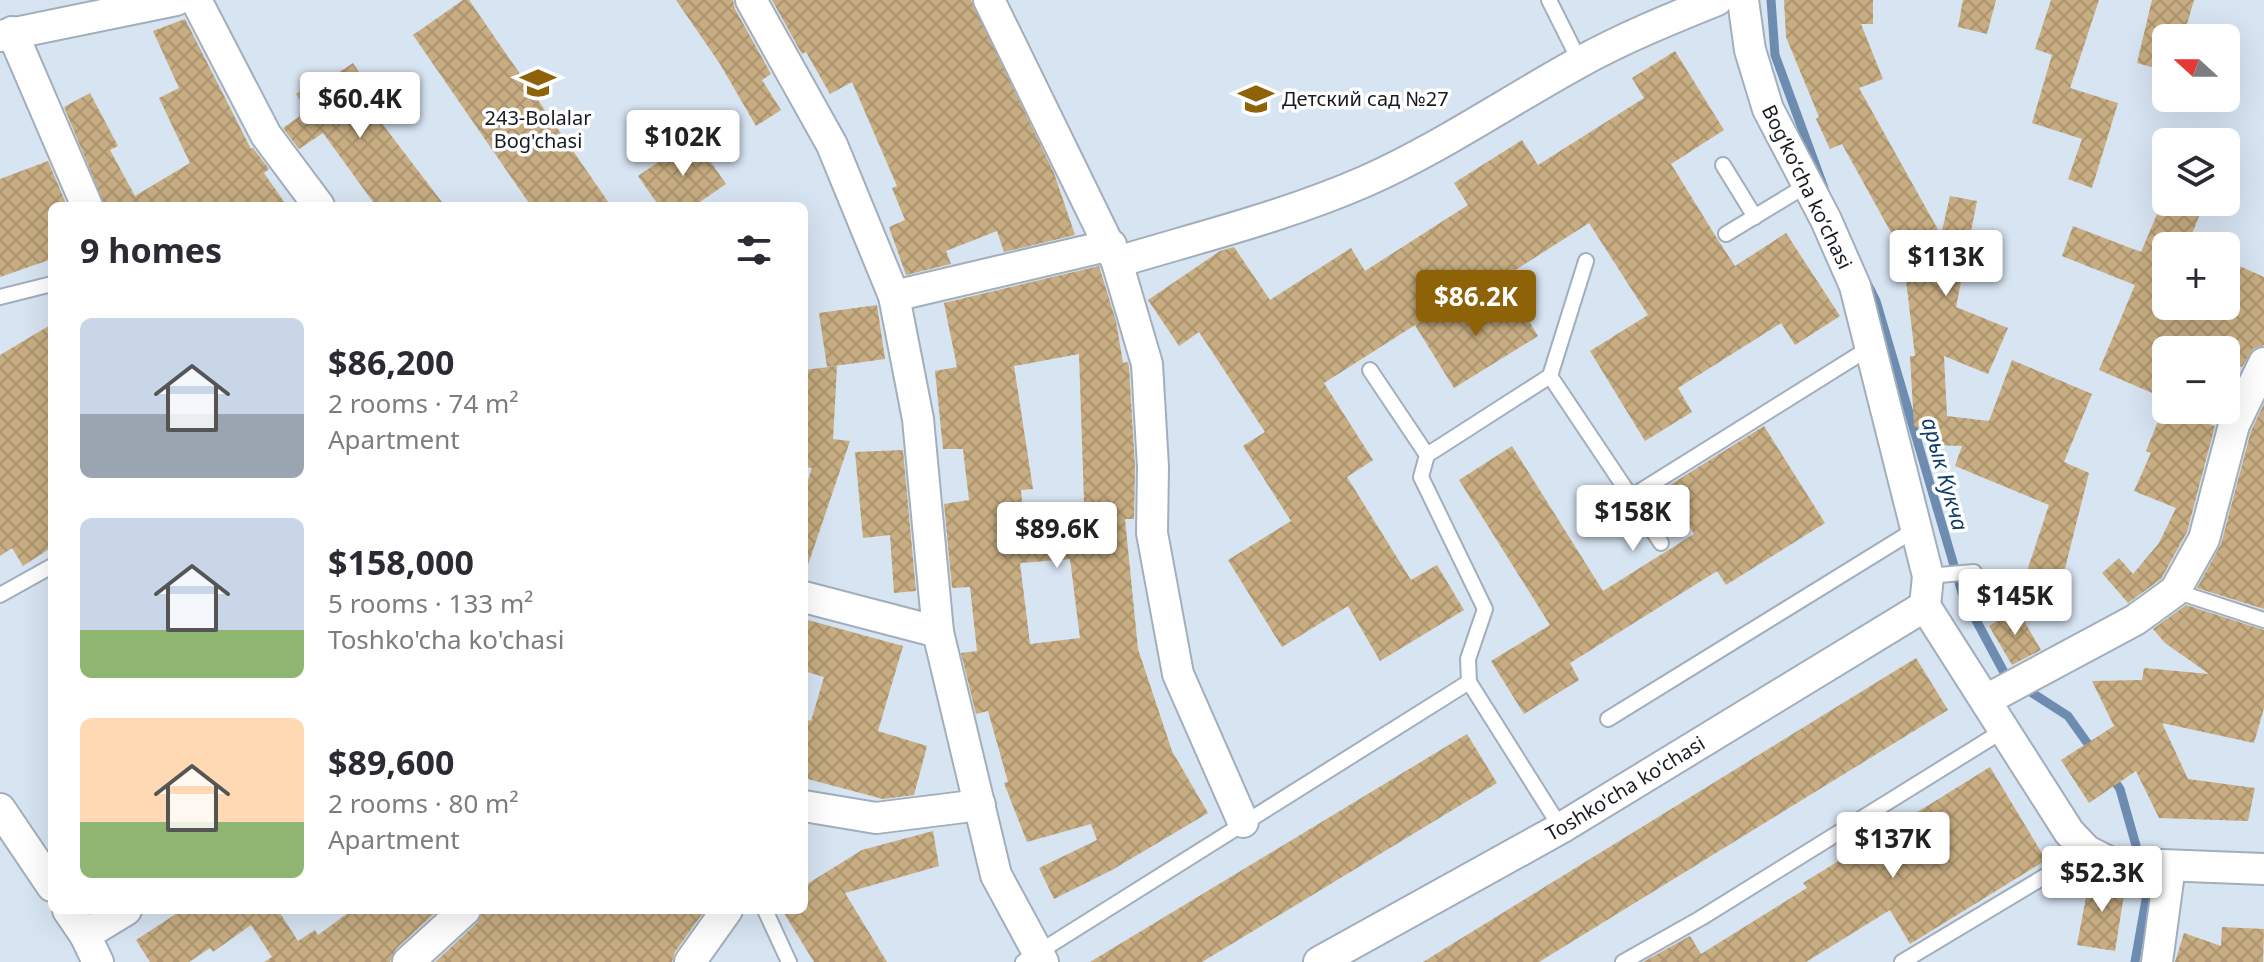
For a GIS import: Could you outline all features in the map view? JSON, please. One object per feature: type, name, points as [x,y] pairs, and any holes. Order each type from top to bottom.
[{"type":"street","points":[[85,202],[6,34],[176,0]]},
{"type":"street","points":[[196,0],[266,135],[316,202]]},
{"type":"street","points":[[751,0],[832,145],[894,296],[918,419],[938,632],[996,875],[1034,958]]},
{"type":"street","points":[[989,0],[1114,254],[1147,364],[1153,467],[1152,533],[1178,674],[1243,822]]},
{"type":"street","points":[[894,296],[1114,254],[1316,201],[1417,156],[1580,62],[1651,27],[1717,0]]},
{"type":"street","name":"Bogʻkoʻcha koʻchasi","points":[[1743,0],[1750,50],[1762,94],[1855,286],[1916,529],[1927,591],[1986,700],[2069,832],[2099,857]]},
{"type":"street","points":[[1986,700],[2135,620],[2175,591],[2204,539],[2234,425],[2264,363]]},
{"type":"street","name":"Toshko'cha ko'chasi","points":[[1319,962],[1561,828],[1927,591]]},
{"type":"street","points":[[808,598],[938,632]]},
{"type":"street","points":[[808,807],[876,818],[980,805]]},
{"type":"street","points":[[0,809],[48,880]]},
{"type":"street","points":[[2099,857],[2170,866],[2264,869]]},
{"type":"street","points":[[2157,962],[2170,866]]},
{"type":"street","points":[[70,914],[91,949],[122,914]]},
{"type":"street","points":[[408,962],[461,914]]},
{"type":"street","points":[[690,962],[724,914]]},
{"type":"lane","points":[[1549,0],[1580,62]]},
{"type":"lane","points":[[1723,165],[1755,217]]},
{"type":"lane","points":[[1726,234],[1807,185]]},
{"type":"lane","points":[[1561,828],[1469,682],[1468,659],[1485,609],[1421,477],[1427,455],[1550,376],[1586,261]]},
{"type":"lane","points":[[0,297],[48,285]]},
{"type":"lane","points":[[1631,497],[1872,347]]},
{"type":"lane","points":[[1370,370],[1427,455]]},
{"type":"lane","points":[[1550,376],[1661,543]]},
{"type":"lane","points":[[1608,719],[1916,529]]},
{"type":"lane","points":[[0,595],[48,568]]},
{"type":"lane","points":[[1927,591],[1974,572]]},
{"type":"lane","points":[[2175,591],[2264,620]]},
{"type":"lane","points":[[1034,958],[1243,822],[1469,682]]},
{"type":"lane","points":[[1623,962],[1701,918],[2004,730]]},
{"type":"lane","points":[[1902,962],[2099,857]]},
{"type":"lane","points":[[767,914],[789,962]]},
{"type":"building","points":[[463,0],[469,0],[608,202],[528,202],[413,35]]},
{"type":"building","points":[[676,0],[733,0],[771,74],[762,80],[781,110],[756,126],[720,64]]},
{"type":"building","points":[[772,0],[971,0],[1054,173],[1075,235],[1004,252],[997,231],[946,251],[951,264],[906,275],[889,227],[905,220],[892,188],[897,186],[852,82],[830,94],[806,52],[802,54]]},
{"type":"building","points":[[1784,0],[1873,0],[1873,24],[1861,24],[1883,79],[1859,88],[1941,235],[1950,196],[1977,201],[1956,307],[2008,328],[1988,374],[1944,356],[1947,416],[1989,421],[2012,360],[2092,394],[2064,462],[2089,473],[2057,600],[2037,610],[2022,586],[2049,505],[1955,466],[1962,446],[1932,445],[1932,428],[1914,427],[1910,356],[1915,356],[1903,254],[1842,144],[1830,149],[1786,37]]},
{"type":"building","points":[[1963,0],[1996,0],[1987,34],[1958,27]]},
{"type":"building","points":[[2051,0],[2099,0],[2070,88],[2118,103],[2092,188],[2068,179],[2082,139],[2032,123],[2052,55],[2035,49]]},
{"type":"building","points":[[2152,0],[2194,0],[2187,24],[2152,24],[2152,67],[2137,63]]},
{"type":"building","points":[[185,19],[251,149],[269,169],[264,173],[284,202],[103,202],[64,107],[90,93],[118,146],[110,150],[135,196],[190,163],[159,98],[179,88],[153,31]]},
{"type":"building","points":[[1675,51],[1724,130],[1671,164],[1718,240],[1735,266],[1786,233],[1840,316],[1795,345],[1781,323],[1678,388],[1692,412],[1645,441],[1590,351],[1648,315],[1589,223],[1503,278],[1538,336],[1454,388],[1415,325],[1324,383],[1373,460],[1347,477],[1411,580],[1437,565],[1464,610],[1380,661],[1348,606],[1282,647],[1228,560],[1291,521],[1243,446],[1265,432],[1199,332],[1179,346],[1148,300],[1220,251],[1234,247],[1270,300],[1351,248],[1365,271],[1468,205],[1454,183],[1522,140],[1538,165],[1644,98],[1632,78]]},
{"type":"building","points":[[353,63],[376,98],[367,104],[442,202],[373,202],[323,133],[299,149],[283,128],[307,111],[296,94],[325,75],[327,80]]},
{"type":"building","points":[[694,138],[726,184],[700,202],[656,202],[638,176]]},
{"type":"building","points":[[48,161],[65,202],[48,202],[48,260],[0,277],[0,179]]},
{"type":"building","points":[[2156,216],[2199,216],[2193,232],[2152,232],[2152,320],[2240,320],[2240,266],[2264,277],[2264,345],[2253,349],[2242,367],[2240,336],[2152,336],[2152,393],[2099,370],[2135,285],[2062,256],[2073,226],[2141,252]]},
{"type":"building","points":[[1099,266],[1116,321],[1123,363],[1128,362],[1129,367],[1135,467],[1134,519],[1125,519],[1138,649],[1172,751],[1208,813],[1112,870],[1054,899],[1039,868],[1097,840],[1091,824],[1027,842],[1004,783],[1008,782],[988,711],[976,714],[961,653],[977,651],[970,587],[952,588],[944,504],[969,500],[963,449],[943,449],[935,371],[957,367],[944,303]],"holes":[[[1079,354],[1085,531],[1025,537],[1021,490],[1033,489],[1014,366]],[[1070,559],[1080,638],[1030,644],[1020,563]]]},
{"type":"building","points":[[877,305],[885,359],[827,367],[819,313]]},
{"type":"building","points":[[48,326],[48,550],[23,566],[12,548],[0,556],[0,355]]},
{"type":"building","points":[[837,366],[833,439],[850,441],[808,565],[808,480],[812,468],[808,468],[808,370]]},
{"type":"building","points":[[2264,404],[2264,609],[2197,588],[2221,544],[2251,431]]},
{"type":"building","points":[[2157,424],[2215,426],[2187,532],[2161,579],[2128,603],[2102,573],[2119,558],[2133,574],[2159,543],[2176,508],[2134,491],[2151,453],[2146,451]]},
{"type":"building","points":[[1764,426],[1825,523],[1726,585],[1717,571],[1570,663],[1579,680],[1524,714],[1491,661],[1550,625],[1459,480],[1512,446],[1603,591],[1694,534],[1665,488]]},
{"type":"building","points":[[903,450],[916,591],[894,593],[890,535],[863,538],[855,452]]},
{"type":"building","points":[[2186,605],[2264,630],[2264,708],[2254,743],[2162,723],[2188,779],[2255,788],[2248,821],[2159,818],[2136,771],[2089,803],[2061,760],[2114,726],[2092,681],[2142,680],[2144,668],[2209,674],[2165,643],[2153,629]]},
{"type":"building","points":[[2017,609],[2041,650],[2012,665],[1989,626]]},
{"type":"building","points":[[808,620],[903,646],[878,731],[927,746],[914,795],[883,799],[808,779],[808,720],[811,721],[824,677],[808,672]]},
{"type":"building","points":[[1916,658],[1948,710],[1539,962],[1423,962]]},
{"type":"building","points":[[1467,734],[1497,783],[1202,962],[1090,962]]},
{"type":"building","points":[[1990,767],[2046,860],[1910,944],[1890,910],[1806,962],[1643,962],[1690,936],[1701,954],[1807,888],[1803,883]]},
{"type":"building","points":[[933,831],[939,866],[845,893],[887,962],[814,962],[784,914],[808,914],[808,884],[862,850]]},
{"type":"building","points":[[2090,876],[2126,882],[2115,951],[2077,945]]},
{"type":"building","points":[[176,914],[281,914],[298,941],[315,930],[318,935],[347,914],[434,914],[396,949],[390,962],[264,962],[272,957],[251,925],[213,952],[210,948],[189,962],[150,962],[136,940]]},
{"type":"building","points":[[480,914],[702,914],[675,952],[672,962],[435,962],[477,923]]},
{"type":"building","points":[[2222,927],[2264,929],[2263,962],[2175,962],[2184,933],[2221,946]]},
{"type":"waterway","name":"арык Кукча","points":[[1771,0],[1775,55],[1824,188]]},
{"type":"waterway","name":"арык Кукча","points":[[1868,285],[1876,301],[1963,596],[2006,676],[2068,716],[2093,751]]},
{"type":"waterway","name":"арык Кукча","points":[[2111,776],[2120,789],[2148,888],[2135,962]]},
{"type":"place","name":"243-Bolalar Bog'chasi","points":[[538,83]]},
{"type":"place","name":"Детский сад №27","points":[[1256,99]]}]
